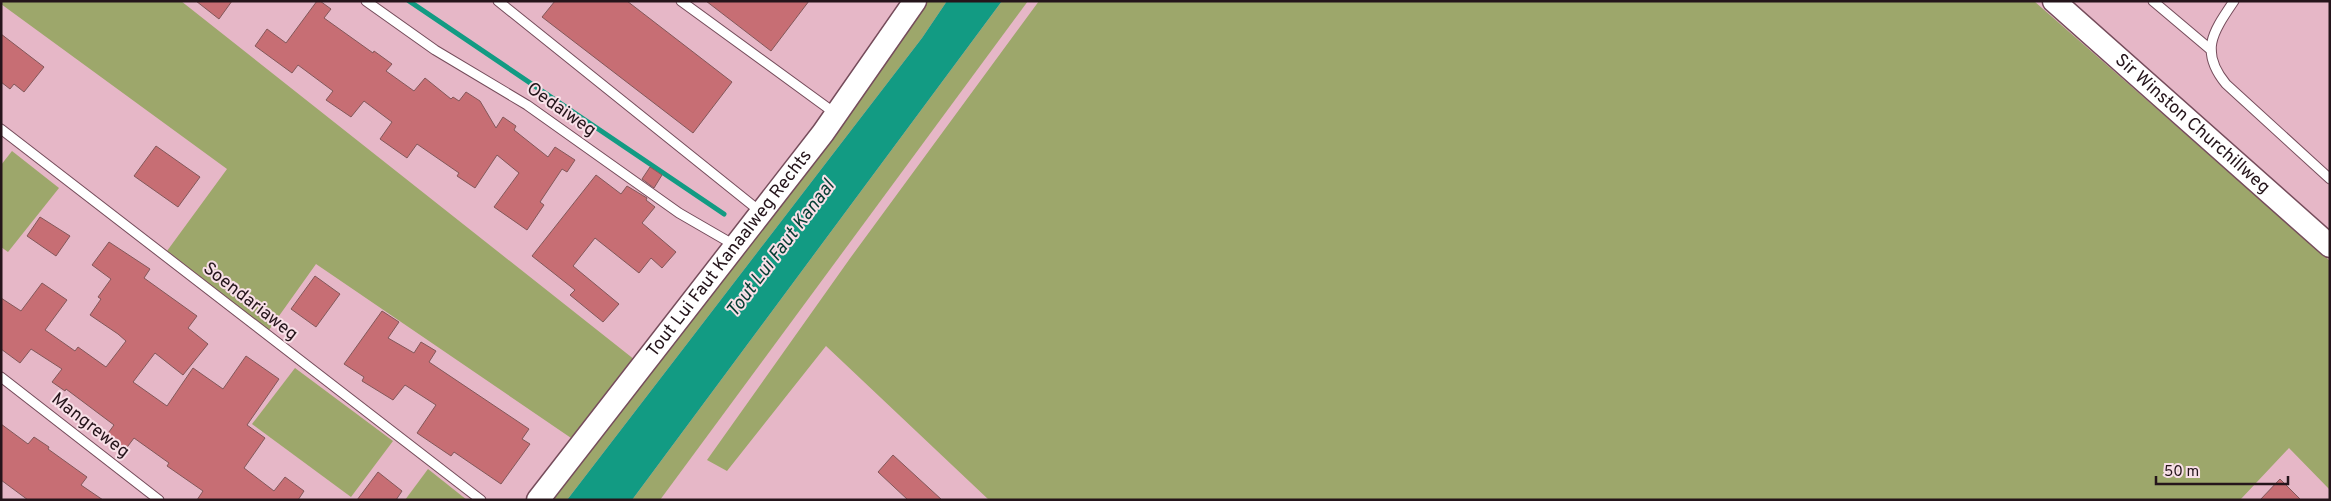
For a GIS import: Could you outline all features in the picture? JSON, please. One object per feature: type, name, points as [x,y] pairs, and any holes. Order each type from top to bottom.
[{"type":"street","name":"Tout Lui Faut Kanaalweg Rechts","points":[[538,500],[762,213],[836,114],[915,1]]},
{"type":"street","name":"Sir Winston Churchillweg","points":[[2054,1],[2330,246]]},
{"type":"lane","name":"Oedaiweg","points":[[366,1],[435,50],[527,105],[679,213],[736,246]]},
{"type":"lane","points":[[498,1],[762,213]]},
{"type":"lane","points":[[682,1],[836,114]]},
{"type":"lane","points":[[2152,1],[2211,50]]},
{"type":"lane","points":[[2234,1],[2213,32],[2211,50],[2215,70],[2226,84],[2330,179]]},
{"type":"lane","name":"Soendariaweg","points":[[1,129],[481,500]]},
{"type":"lane","name":"Mangreweg","points":[[1,377],[160,500]]},
{"type":"shaded area","points":[[1,1],[181,1],[635,360],[574,440],[316,264],[269,330],[167,251],[227,169],[1,4]]},
{"type":"shaded area","points":[[926,1],[947,1],[922,38],[567,500],[551,500],[814,160]]},
{"type":"shaded area","points":[[1002,1],[1028,1],[660,500],[632,500]]},
{"type":"shaded area","points":[[1039,1],[2034,1],[2330,261],[2330,490],[2289,448],[2240,500],[989,500],[826,346],[727,471],[707,460],[851,257]]},
{"type":"shaded area","points":[[12,151],[59,188],[8,252],[1,247],[1,165]]},
{"type":"shaded area","points":[[295,368],[393,441],[351,497],[252,424]]},
{"type":"shaded area","points":[[428,469],[467,500],[405,500]]},
{"type":"water","name":"Tout Lui Faut Kanaal","points":[[947,1],[1002,1],[632,500],[567,500],[922,38]]},
{"type":"building","points":[[196,1],[232,1],[219,19]]},
{"type":"building","points":[[317,1],[331,9],[324,18],[373,53],[374,51],[392,64],[386,71],[414,91],[425,78],[451,99],[453,97],[459,101],[466,92],[480,101],[496,128],[503,117],[516,126],[514,130],[548,157],[555,147],[575,160],[567,172],[562,169],[540,202],[544,205],[527,230],[494,207],[519,173],[497,155],[475,188],[457,176],[459,173],[417,144],[407,158],[380,139],[392,122],[364,101],[351,117],[326,100],[333,91],[298,65],[292,73],[255,46],[267,29],[286,43]]},
{"type":"building","points":[[555,1],[627,1],[732,82],[693,133],[542,17]]},
{"type":"building","points":[[706,1],[809,1],[771,51]]},
{"type":"building","points":[[1,34],[44,67],[24,92],[14,84],[10,89],[1,82]]},
{"type":"building","points":[[156,146],[200,177],[178,207],[134,176]]},
{"type":"building","points":[[650,167],[662,175],[654,188],[642,179]]},
{"type":"building","points":[[596,175],[621,194],[627,186],[647,198],[646,200],[655,207],[642,223],[676,252],[662,268],[651,258],[639,273],[595,238],[573,266],[619,304],[603,322],[570,295],[575,290],[532,256]]},
{"type":"building","points":[[40,217],[70,236],[56,256],[27,236]]},
{"type":"building","points":[[109,242],[150,269],[144,278],[197,316],[188,328],[208,344],[183,375],[155,353],[133,382],[167,406],[193,368],[223,389],[246,356],[279,379],[247,425],[265,438],[244,468],[274,491],[285,477],[304,491],[298,500],[197,500],[203,491],[167,466],[169,463],[134,438],[125,450],[106,436],[114,425],[66,389],[65,391],[52,382],[62,369],[31,349],[20,363],[1,349],[1,298],[21,311],[42,283],[67,300],[45,330],[75,351],[78,347],[106,367],[126,341],[90,315],[101,299],[98,297],[111,279],[92,265]]},
{"type":"building","points":[[315,276],[340,294],[316,327],[291,309]]},
{"type":"building","points":[[382,311],[399,322],[388,338],[414,353],[421,342],[436,351],[429,362],[529,429],[522,439],[530,444],[501,484],[454,452],[451,456],[417,433],[436,405],[405,385],[393,400],[362,381],[364,377],[344,364]]},
{"type":"building","points":[[1,424],[28,444],[34,437],[49,447],[48,449],[87,477],[81,485],[103,500],[28,500],[1,480]]},
{"type":"building","points":[[893,455],[942,500],[908,500],[878,472]]},
{"type":"building","points":[[378,472],[402,491],[396,500],[357,500]]},
{"type":"building","points":[[2280,479],[2301,500],[2260,500]]},
{"type":"waterway","points":[[409,1],[724,214]]}]
